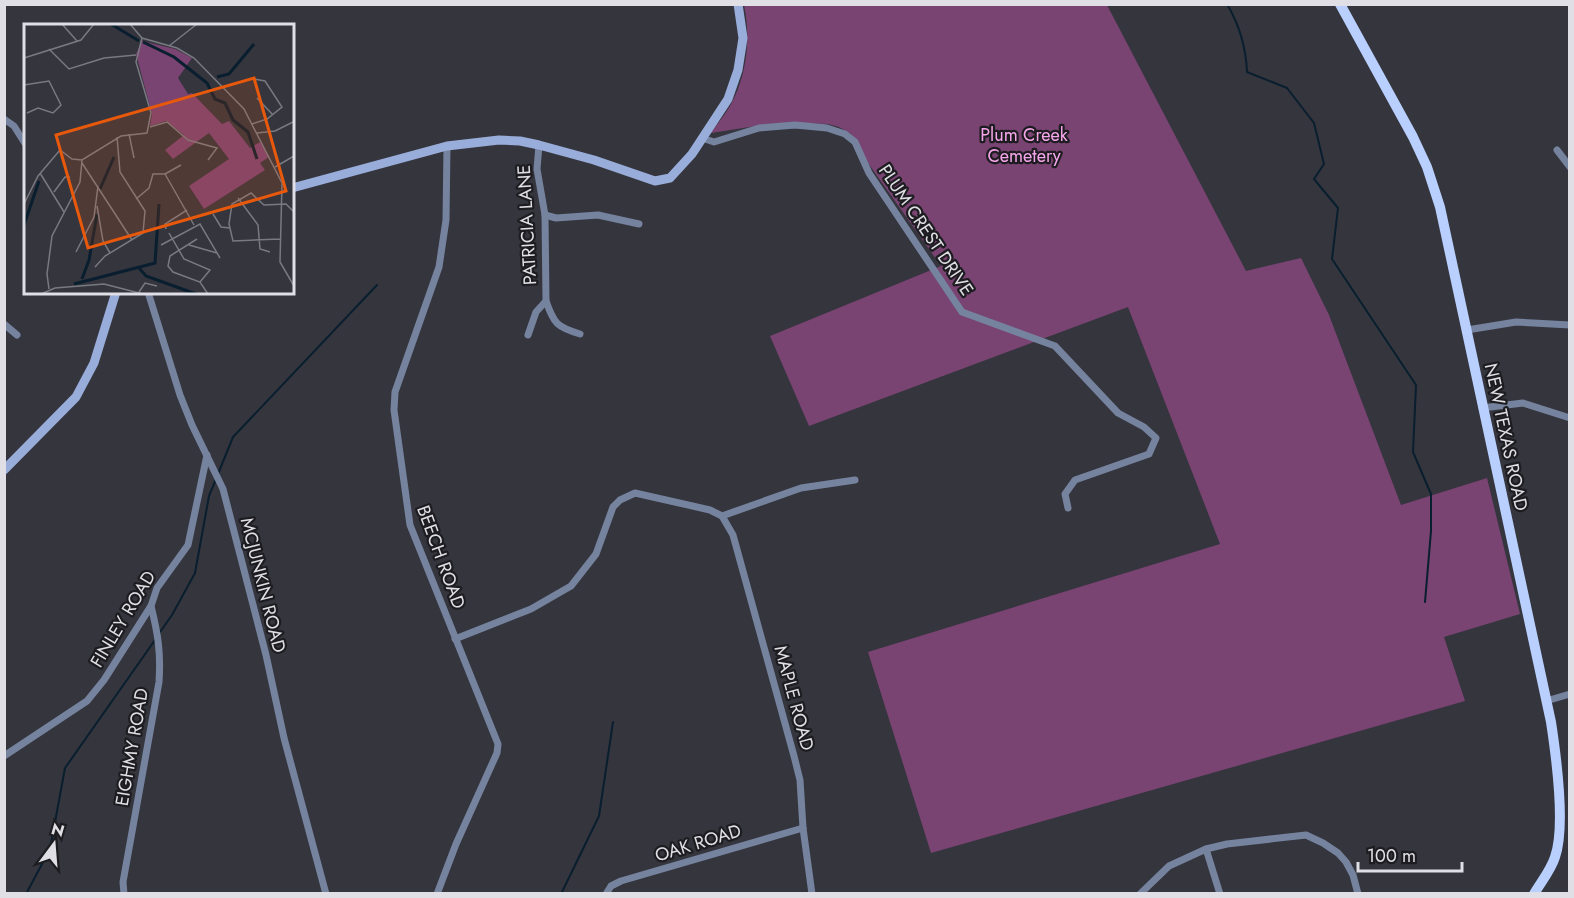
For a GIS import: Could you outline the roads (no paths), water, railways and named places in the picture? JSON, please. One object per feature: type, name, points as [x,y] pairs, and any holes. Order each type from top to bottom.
[{"type":"main road","name":"NEW TEXAS ROAD","points":[[1340,4],[1427,166],[1440,207],[1467,330],[1556,755],[1559,829],[1555,857],[1534,894]]},
{"type":"street","points":[[294,187],[447,146],[499,140],[539,145],[594,160],[655,181],[670,178],[729,99],[738,70],[743,38],[738,4]]},
{"type":"street","points":[[5,119],[14,126],[24,142]]},
{"type":"street","name":"PLUM CREST DRIVE","points":[[702,138],[714,142],[759,128],[795,126],[828,128],[845,134],[855,142],[868,173],[962,312],[1055,346],[1118,413],[1144,426],[1156,438],[1149,454],[1075,480],[1065,494],[1068,508]]},
{"type":"street","name":"PATRICIA LANE","points":[[528,335],[536,312],[546,302],[545,215],[537,169],[539,145]]},
{"type":"street","name":"BEECH ROAD","points":[[438,894],[456,844],[497,753],[498,744],[410,525],[400,465],[393,398],[443,251],[446,220],[447,146]]},
{"type":"street","points":[[1557,150],[1569,166]]},
{"type":"street","points":[[545,215],[556,218],[607,216],[639,224]]},
{"type":"street","points":[[4,470],[76,397],[94,363],[115,294]]},
{"type":"street","name":"MCJUNKIN ROAD","points":[[149,294],[180,395],[223,489],[266,655],[284,738],[326,894]]},
{"type":"street","points":[[546,302],[555,323],[563,329],[580,334]]},
{"type":"street","points":[[1467,330],[1516,322],[1569,325]]},
{"type":"street","points":[[4,324],[17,335]]},
{"type":"street","points":[[1482,408],[1523,403],[1569,418]]},
{"type":"street","name":"FINLEY ROAD","points":[[4,756],[87,701],[104,680],[151,606],[157,588],[188,545],[207,455]]},
{"type":"street","points":[[455,639],[531,609],[571,586],[596,554],[613,507],[620,500],[635,493],[710,510],[722,516],[801,488],[855,480]]},
{"type":"street","name":"MAPLE ROAD","points":[[722,516],[734,535],[795,756],[800,780],[803,828],[812,894]]},
{"type":"street","name":"EIGHMY ROAD","points":[[124,894],[123,882],[159,682],[161,656],[151,606]]},
{"type":"street","points":[[1546,700],[1569,694]]},
{"type":"street","name":"OAK ROAD","points":[[606,894],[611,886],[621,881],[803,828]]},
{"type":"street","points":[[1140,894],[1169,866],[1206,849],[1227,844],[1294,836],[1312,837],[1330,846],[1346,862],[1358,894]]},
{"type":"street","points":[[1206,849],[1220,894]]},
{"type":"waterway","points":[[1227,4],[1242,37],[1247,72],[1287,88],[1314,123],[1324,164],[1314,179],[1338,208],[1332,259],[1416,385],[1413,452],[1431,494],[1431,531],[1425,602]]},
{"type":"waterway","points":[[218,474],[233,437],[377,285]]},
{"type":"waterway","points":[[158,635],[195,573],[209,496],[216,479]]},
{"type":"waterway","points":[[26,894],[50,849],[65,768],[155,640]]},
{"type":"waterway","points":[[561,894],[599,816],[613,722]]},
{"type":"park label","name":"Plum Creek Cemetery","points":[[1024,145]]}]
